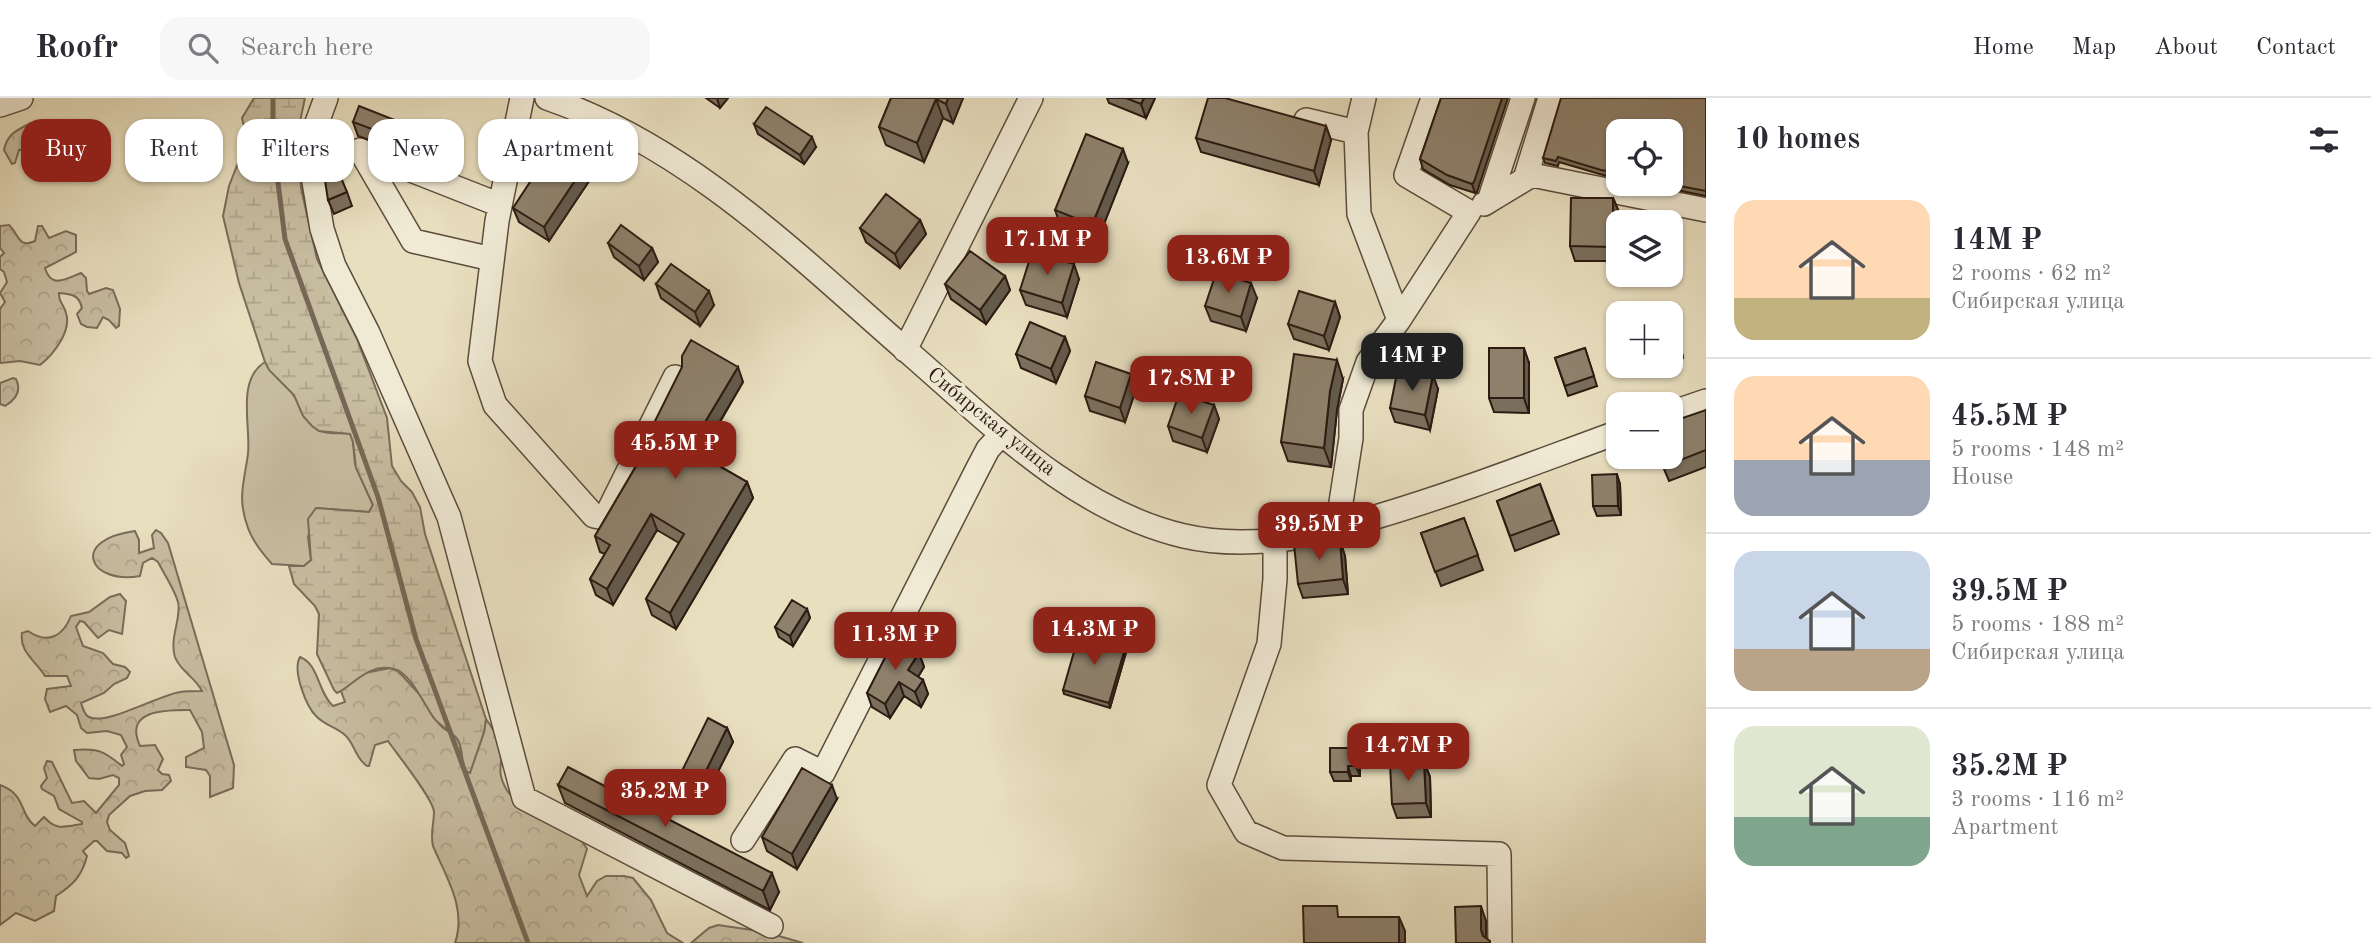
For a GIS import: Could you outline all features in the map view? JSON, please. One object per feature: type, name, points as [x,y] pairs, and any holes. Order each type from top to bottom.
[{"type":"street","points":[[0,105],[21,98]]},
{"type":"street","points":[[326,98],[311,139],[310,158],[322,229],[334,266],[368,333],[450,517],[524,798],[771,926]]},
{"type":"street","points":[[522,98],[500,205],[480,361],[495,405],[594,516],[605,518],[675,377]]},
{"type":"street","name":"Сибирская улица","points":[[547,98],[604,122],[659,150],[716,189],[783,243],[1024,452],[1084,493],[1133,519],[1187,537],[1231,541],[1307,537],[1415,505],[1606,437]]},
{"type":"street","points":[[905,350],[1031,98]]},
{"type":"street","points":[[1364,98],[1356,132],[1359,214],[1399,320]]},
{"type":"street","points":[[1433,98],[1406,175],[1469,212]]},
{"type":"street","points":[[1489,201],[1523,98]]},
{"type":"street","points":[[1525,179],[1550,98]]},
{"type":"street","points":[[1306,120],[1356,132]]},
{"type":"street","points":[[492,259],[413,241],[360,150],[500,205]]},
{"type":"street","points":[[1338,528],[1351,438],[1351,410],[1368,362],[1399,320],[1469,212],[1532,175],[1706,210]]},
{"type":"street","points":[[1683,410],[1706,401]]},
{"type":"street","points":[[743,840],[795,760],[824,772],[988,449],[1002,434]]},
{"type":"street","points":[[1275,540],[1275,579],[1269,644],[1219,785],[1246,832],[1283,848],[1499,854],[1500,943]]},
{"type":"green space","points":[[254,98],[305,98],[301,119],[242,118]]},
{"type":"green space","points":[[21,128],[21,150],[12,164],[4,150],[10,136]]},
{"type":"green space","points":[[237,166],[237,182],[301,182],[317,259],[357,339],[387,418],[392,466],[420,507],[425,534],[486,719],[470,773],[464,767],[458,740],[434,718],[411,683],[400,672],[386,668],[372,670],[337,693],[317,654],[319,614],[294,584],[289,566],[304,566],[311,560],[308,519],[316,508],[369,512],[373,505],[356,468],[350,434],[319,431],[312,426],[303,416],[294,395],[269,370],[265,362],[239,283],[223,216],[229,186]]},
{"type":"green space","points":[[9,225],[25,243],[35,241],[38,226],[42,226],[49,238],[66,231],[76,235],[76,252],[45,268],[51,278],[60,281],[81,273],[86,278],[89,294],[106,288],[113,290],[120,309],[119,326],[116,328],[103,317],[97,328],[81,324],[77,314],[82,308],[79,300],[59,293],[66,313],[66,327],[60,342],[50,355],[40,365],[20,361],[0,363],[0,309],[5,302],[0,293],[7,282],[0,269],[0,257],[4,253],[0,248],[0,226]]},
{"type":"green space","points":[[265,362],[291,392],[316,429],[350,433],[355,464],[373,505],[369,512],[316,508],[308,537],[311,560],[304,566],[272,564],[252,538],[243,508],[242,491],[248,454],[248,392],[256,370]]},
{"type":"green space","points":[[13,378],[18,383],[18,391],[5,406],[0,404],[0,383]]},
{"type":"green space","points":[[156,530],[168,543],[234,765],[233,788],[210,797],[210,776],[206,770],[186,767],[186,757],[204,748],[202,732],[190,710],[170,710],[142,718],[137,725],[136,734],[140,746],[155,745],[163,759],[158,770],[169,775],[171,781],[162,790],[145,791],[130,796],[109,815],[107,822],[110,830],[125,843],[129,856],[126,858],[122,853],[107,851],[94,841],[83,851],[87,856],[79,875],[56,896],[54,911],[35,921],[16,913],[0,925],[0,785],[15,794],[35,826],[44,817],[57,826],[82,824],[59,809],[54,796],[42,789],[41,786],[47,778],[44,768],[47,761],[52,762],[72,803],[84,801],[96,813],[119,785],[119,778],[113,775],[99,779],[89,778],[76,761],[74,750],[100,752],[122,766],[124,764],[121,755],[127,747],[121,735],[107,731],[87,733],[81,728],[77,715],[66,706],[50,712],[45,699],[47,689],[71,686],[67,676],[45,676],[23,646],[22,633],[28,631],[48,638],[54,636],[64,629],[71,616],[89,612],[110,597],[120,594],[126,601],[122,634],[109,630],[98,638],[84,622],[80,621],[76,627],[83,646],[103,653],[113,664],[125,667],[130,672],[127,678],[104,693],[81,703],[86,715],[97,719],[107,717],[171,694],[202,691],[175,657],[178,602],[158,562],[152,558],[143,563],[140,576],[122,577],[108,574],[99,568],[94,560],[94,552],[101,543],[114,536],[135,531],[139,540],[139,553],[154,548],[152,535]]},
{"type":"green space","points":[[300,657],[311,666],[324,694],[333,706],[345,702],[341,691],[365,673],[390,668],[398,671],[422,697],[433,717],[456,737],[461,758],[471,769],[486,719],[498,740],[500,771],[505,788],[523,807],[582,841],[587,849],[579,875],[587,896],[597,881],[606,876],[633,878],[651,900],[667,933],[683,943],[455,943],[458,930],[457,905],[433,846],[434,812],[428,798],[388,741],[375,745],[367,766],[345,735],[317,717],[301,688],[298,670]]},
{"type":"green space","points":[[718,925],[765,932],[803,943],[691,943],[709,928]]},
{"type":"building","points":[[891,98],[948,98],[946,104],[936,99],[917,143],[879,127]]},
{"type":"building","points":[[1126,98],[1144,98],[1141,104]]},
{"type":"building","points":[[1208,98],[1225,98],[1326,126],[1314,171],[1196,138]]},
{"type":"building","points":[[1441,98],[1502,98],[1472,184],[1447,175],[1420,159]]},
{"type":"building","points":[[1561,98],[1706,98],[1706,191],[1683,187],[1683,119],[1606,119],[1606,171],[1558,157],[1556,161],[1543,158]]},
{"type":"building","points":[[359,106],[392,119],[368,119],[368,128],[354,122]]},
{"type":"building","points":[[766,107],[812,137],[800,155],[754,124]]},
{"type":"building","points":[[1086,134],[1123,149],[1092,225],[1055,210]]},
{"type":"building","points":[[325,182],[343,182],[347,192],[328,200]]},
{"type":"building","points":[[530,182],[574,182],[544,227],[513,208]]},
{"type":"building","points":[[886,194],[920,220],[895,254],[860,228]]},
{"type":"building","points":[[1571,198],[1613,198],[1613,210],[1606,210],[1606,247],[1570,246]]},
{"type":"building","points":[[621,225],[652,248],[639,266],[608,243]]},
{"type":"building","points":[[970,251],[1005,276],[980,310],[945,284]]},
{"type":"building","points":[[1032,252],[1074,264],[1062,303],[1020,290]]},
{"type":"building","points":[[671,264],[709,291],[695,312],[656,284]]},
{"type":"building","points":[[1216,273],[1251,283],[1241,317],[1205,306]]},
{"type":"building","points":[[1299,291],[1335,302],[1324,336],[1288,324]]},
{"type":"building","points":[[1030,322],[1065,337],[1051,369],[1016,354]]},
{"type":"building","points":[[691,340],[738,367],[689,449],[747,482],[670,613],[646,599],[684,534],[651,514],[607,589],[590,579],[610,545],[595,536],[645,451],[641,449],[682,367],[682,356]]},
{"type":"building","points":[[1489,348],[1524,348],[1524,398],[1489,398]]},
{"type":"building","points":[[1585,348],[1594,376],[1565,386],[1555,358]]},
{"type":"building","points":[[1294,354],[1337,360],[1330,391],[1324,448],[1281,442]]},
{"type":"building","points":[[1096,362],[1131,374],[1120,408],[1085,396]]},
{"type":"building","points":[[1415,371],[1433,375],[1425,415],[1390,408],[1397,373],[1414,376]]},
{"type":"building","points":[[1179,394],[1214,405],[1202,438],[1168,426]]},
{"type":"building","points":[[1706,410],[1706,450],[1683,459],[1683,418]]},
{"type":"building","points":[[1617,474],[1618,506],[1593,506],[1592,475]]},
{"type":"building","points":[[1540,484],[1553,520],[1510,536],[1497,501]]},
{"type":"building","points":[[1464,518],[1478,555],[1435,572],[1421,533]]},
{"type":"building","points":[[1340,541],[1343,579],[1298,584],[1294,544]]},
{"type":"building","points":[[792,600],[807,609],[790,636],[775,627]]},
{"type":"building","points":[[1080,631],[1126,645],[1109,703],[1063,690]]},
{"type":"building","points":[[895,638],[919,653],[908,670],[923,680],[915,692],[899,682],[885,704],[867,693]]},
{"type":"building","points":[[708,718],[727,728],[699,785],[680,775]]},
{"type":"building","points":[[1330,748],[1356,748],[1356,766],[1348,766],[1348,772],[1330,772]]},
{"type":"building","points":[[1424,762],[1426,803],[1392,804],[1390,764]]},
{"type":"building","points":[[568,767],[772,873],[763,891],[558,785]]},
{"type":"building","points":[[802,768],[832,785],[792,854],[762,837]]},
{"type":"building","points":[[1303,906],[1337,906],[1338,917],[1399,917],[1399,943],[1304,943]]},
{"type":"building","points":[[1481,906],[1481,930],[1490,943],[1456,943],[1455,907]]},
{"type":"waterway","points":[[273,98],[273,142],[285,239],[378,497],[416,639],[528,943]]}]
